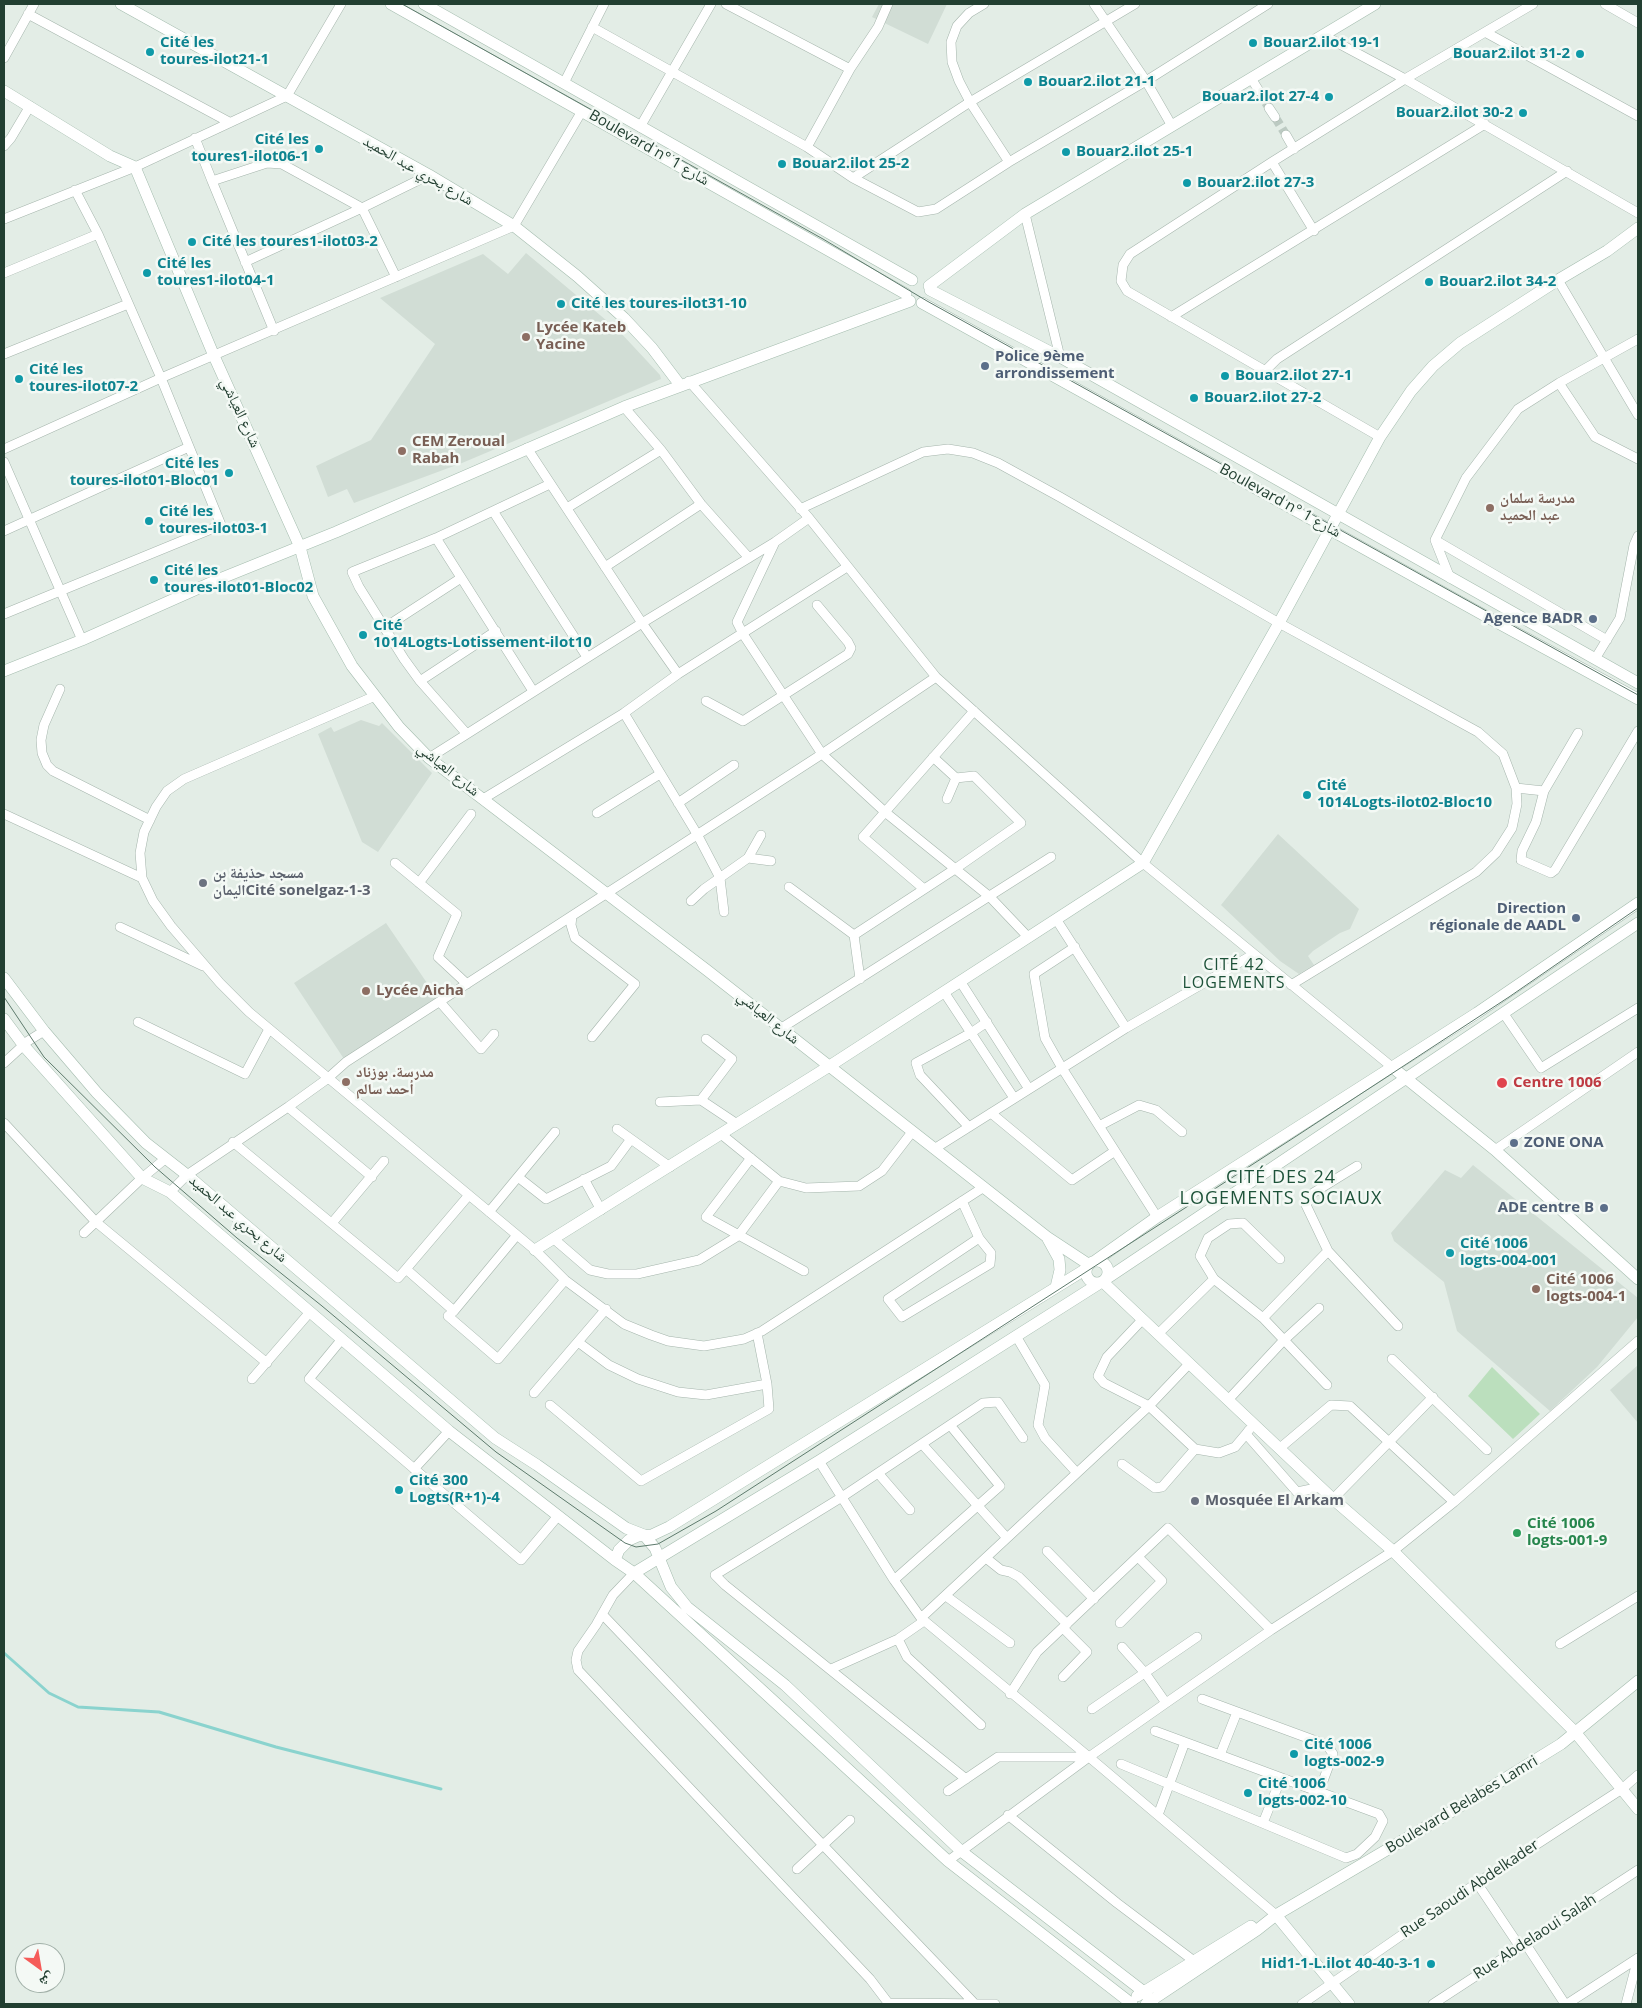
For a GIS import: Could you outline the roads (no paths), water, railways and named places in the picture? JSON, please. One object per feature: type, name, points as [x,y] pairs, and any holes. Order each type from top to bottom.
[{"type":"street","points":[[4,58],[34,4]]},
{"type":"street","name":"شارع بحري عبد الحميد","points":[[121,4],[429,175],[514,226],[578,276],[624,318],[685,383]]},
{"type":"street","points":[[4,219],[135,167],[287,96],[341,4]]},
{"type":"street","name":"Boulevard n° شارع 1","points":[[391,4],[908,297]]},
{"type":"street","name":"Boulevard n° شارع 1","points":[[424,4],[912,280]]},
{"type":"street","points":[[564,83],[604,4]]},
{"type":"street","points":[[640,127],[711,4]]},
{"type":"street","points":[[726,4],[850,69]]},
{"type":"street","points":[[807,147],[850,69],[878,27],[888,4]]},
{"type":"street","points":[[984,4],[969,13],[957,26],[951,42],[952,62],[970,102],[1008,162]]},
{"type":"street","points":[[1094,4],[1146,81],[1172,126]]},
{"type":"street","points":[[853,178],[970,102],[1135,4]]},
{"type":"street","points":[[592,28],[807,147],[853,178],[918,212],[936,209],[1008,162],[1146,81],[1268,4]]},
{"type":"street","points":[[930,288],[1025,214],[1376,4]]},
{"type":"street","points":[[1380,437],[1127,290],[1121,281],[1122,265],[1130,254],[1272,162],[1405,79],[1533,4]]},
{"type":"street","points":[[1605,4],[1638,23]]},
{"type":"street","points":[[28,14],[229,122]]},
{"type":"street","points":[[1485,32],[1638,116]]},
{"type":"street","points":[[1323,35],[1485,124],[1638,213]]},
{"type":"street","points":[[1251,78],[1259,91]]},
{"type":"street","points":[[4,91],[110,156],[135,167]]},
{"type":"street","points":[[4,146],[12,138],[30,106]]},
{"type":"street","points":[[1269,108],[1275,117]]},
{"type":"street","points":[[4,449],[161,378],[274,331],[514,226],[582,111]]},
{"type":"street","points":[[1171,317],[1314,231],[1485,124]]},
{"type":"street","points":[[1286,135],[1294,149]]},
{"type":"street","points":[[194,138],[274,331]]},
{"type":"street","points":[[1272,162],[1314,231]]},
{"type":"street","points":[[212,181],[267,164],[282,164],[362,208],[396,277]]},
{"type":"street","name":"شارع العياشي","points":[[135,167],[214,356],[300,547],[313,596],[352,666],[399,727],[429,758],[1047,1237],[1089,1265]]},
{"type":"street","points":[[1266,370],[1277,358],[1567,171]]},
{"type":"street","points":[[245,262],[429,175]]},
{"type":"street","points":[[4,614],[62,592],[222,525],[161,378],[98,234],[76,190]]},
{"type":"street","points":[[1025,214],[1060,357]]},
{"type":"street","points":[[535,1250],[828,1067],[1143,863],[1279,623],[1380,437],[1411,390],[1433,366],[1460,343],[1607,250],[1638,228]]},
{"type":"street","points":[[4,273],[98,234]]},
{"type":"street","points":[[912,280],[924,280],[930,288],[929,297],[922,303],[914,303],[908,297],[908,284],[912,280]]},
{"type":"street","points":[[1558,280],[1638,416]]},
{"type":"street","name":"Boulevard n° شارع 1","points":[[930,288],[1060,357],[1638,683]]},
{"type":"street","points":[[4,671],[82,640],[217,580],[300,547],[624,407],[908,297]]},
{"type":"street","name":"Boulevard n° شارع 1","points":[[922,303],[1638,699]]},
{"type":"street","points":[[4,354],[128,304]]},
{"type":"street","points":[[1450,578],[1435,540],[1466,478],[1518,409],[1559,383],[1638,339]]},
{"type":"street","points":[[685,383],[809,518],[936,677],[1143,863],[1392,1067],[1456,1117],[1638,1279]]},
{"type":"street","points":[[1559,383],[1595,437],[1638,459]]},
{"type":"street","points":[[624,407],[661,450],[702,504],[749,558]]},
{"type":"street","points":[[4,531],[189,447]]},
{"type":"street","points":[[527,448],[642,623],[678,674]]},
{"type":"street","points":[[800,509],[923,452],[948,449],[973,453],[998,463],[1060,497],[1279,623],[1478,732],[1503,754],[1516,788],[1517,804],[1512,828],[1496,853],[1476,872],[1291,985]]},
{"type":"street","points":[[568,508],[661,450]]},
{"type":"street","points":[[4,462],[82,640]]},
{"type":"street","points":[[466,733],[420,681],[384,628],[352,572],[436,538],[550,484]]},
{"type":"street","points":[[605,567],[702,504]]},
{"type":"street","points":[[493,511],[587,657]]},
{"type":"street","points":[[429,758],[587,657],[775,542],[809,518]]},
{"type":"street","points":[[1595,659],[1620,618],[1634,545],[1638,536]]},
{"type":"street","points":[[436,538],[534,691]]},
{"type":"street","points":[[1435,540],[1607,640]]},
{"type":"street","points":[[775,542],[737,622],[743,634],[822,754],[884,812],[990,897],[1028,937]]},
{"type":"street","points":[[483,799],[624,713],[678,674],[847,567]]},
{"type":"street","points":[[384,628],[461,578]]},
{"type":"street","points":[[706,701],[743,721],[848,654],[851,648],[848,642],[817,605]]},
{"type":"street","points":[[420,681],[496,631]]},
{"type":"street","points":[[170,1192],[187,1175],[233,1142],[288,1107],[327,1079],[346,1062],[822,754],[936,677]]},
{"type":"street","points":[[60,689],[44,725],[40,740],[42,753],[47,765],[53,771],[150,820]]},
{"type":"street","points":[[375,696],[184,779],[167,791],[156,807],[144,832],[140,852],[142,878],[153,901],[170,926],[237,1001],[327,1079],[535,1250],[565,1280],[624,1324],[635,1330],[668,1341],[688,1344],[704,1346],[724,1343],[756,1333],[984,1187]]},
{"type":"street","points":[[924,889],[863,837],[974,711]]},
{"type":"street","points":[[624,713],[697,834],[720,878],[724,912]]},
{"type":"street","points":[[1578,732],[1544,791],[1536,822],[1522,851],[1521,860],[1551,873],[1555,870],[1638,731]]},
{"type":"street","points":[[854,935],[955,869],[1021,822],[974,776],[956,778],[933,758]]},
{"type":"street","points":[[678,803],[734,765]]},
{"type":"street","points":[[597,813],[660,774]]},
{"type":"street","points":[[947,799],[956,778]]},
{"type":"street","points":[[1516,788],[1544,791]]},
{"type":"street","points":[[4,814],[142,878]]},
{"type":"street","points":[[419,883],[471,814]]},
{"type":"street","points":[[691,901],[748,858],[761,835]]},
{"type":"street","points":[[780,1029],[1051,857]]},
{"type":"street","points":[[748,858],[771,861]]},
{"type":"street","points":[[395,863],[457,914],[438,957],[467,984]]},
{"type":"street","points":[[789,887],[854,935],[860,979]]},
{"type":"street","points":[[615,1560],[619,1550],[629,1540],[669,1527],[1056,1287],[1157,1217],[1477,1013],[1638,904]]},
{"type":"street","points":[[572,916],[571,925],[575,938],[634,984],[592,1037]]},
{"type":"street","points":[[1056,919],[1126,1028]]},
{"type":"street","points":[[995,2004],[888,2004],[870,1979],[581,1674],[576,1665],[576,1655],[613,1595],[634,1573],[820,1461],[1103,1281],[1638,923]]},
{"type":"street","points":[[120,926],[206,967]]},
{"type":"street","points":[[1075,947],[1034,974],[1045,1038],[1062,1068],[1157,1217]]},
{"type":"street","points":[[934,1149],[1126,1028],[1254,954]]},
{"type":"street","name":"شارع بحري عبد الحميد","points":[[4,978],[44,1031],[114,1112],[146,1143],[187,1175],[495,1438],[537,1465],[626,1528],[644,1535]]},
{"type":"street","points":[[960,981],[1029,1089]]},
{"type":"street","points":[[944,992],[1014,1098]]},
{"type":"street","points":[[440,1002],[482,1049],[494,1034]]},
{"type":"street","points":[[1504,1014],[1542,1068],[1638,1008]]},
{"type":"street","points":[[4,1019],[24,1046],[142,1178],[170,1192],[449,1431],[634,1573],[948,1861],[1128,2003],[1149,2000],[1258,1930],[1276,1915]]},
{"type":"street","points":[[138,1022],[245,1074],[269,1029]]},
{"type":"street","points":[[969,1126],[920,1076],[916,1062],[971,1033],[987,1022]]},
{"type":"street","points":[[4,1063],[44,1031]]},
{"type":"street","points":[[701,1100],[732,1059],[706,1039]]},
{"type":"street","points":[[1495,1150],[1638,1052]]},
{"type":"street","points":[[660,1102],[701,1100],[737,1124]]},
{"type":"street","points":[[1099,1126],[1139,1105],[1156,1110],[1182,1132]]},
{"type":"street","points":[[288,1107],[372,1177]]},
{"type":"street","points":[[991,1113],[1072,1180],[1115,1151]]},
{"type":"street","points":[[4,1123],[96,1222],[267,1362]]},
{"type":"street","points":[[617,1129],[670,1167]]},
{"type":"street","points":[[489,1212],[556,1132]]},
{"type":"street","points":[[721,1134],[779,1181],[806,1188],[860,1186],[882,1171],[912,1132]]},
{"type":"street","points":[[518,1177],[546,1199],[611,1166],[631,1139]]},
{"type":"street","points":[[233,1142],[398,1278],[469,1195]]},
{"type":"street","points":[[750,1158],[706,1218],[804,1271]]},
{"type":"street","points":[[84,1233],[142,1178],[166,1159]]},
{"type":"street","points":[[332,1223],[384,1161]]},
{"type":"street","points":[[1357,1166],[1313,1193],[1306,1205],[1328,1252],[1398,1326]]},
{"type":"street","points":[[584,1179],[601,1210]]},
{"type":"street","points":[[554,1239],[590,1270],[608,1274],[637,1274],[699,1260],[738,1236],[779,1181]]},
{"type":"street","points":[[962,1201],[979,1238],[991,1253],[990,1264],[902,1317],[888,1299],[979,1238]]},
{"type":"street","points":[[1280,1258],[1243,1223],[1229,1224],[1208,1238],[1200,1256],[1214,1280],[1263,1318],[1327,1385]]},
{"type":"street","points":[[517,1235],[448,1316],[498,1359],[565,1280]]},
{"type":"street","points":[[1047,1237],[1058,1259],[1060,1270],[1056,1287]]},
{"type":"street","points":[[1263,1318],[1328,1252]]},
{"type":"street","points":[[1089,1265],[1102,1262],[1107,1268],[1103,1281]]},
{"type":"street","points":[[1089,1265],[1086,1276],[1090,1282],[1103,1281],[1321,1487],[1393,1551],[1575,1732],[1638,1809]]},
{"type":"street","points":[[406,1270],[454,1311]]},
{"type":"street","points":[[1158,1334],[1214,1280]]},
{"type":"street","points":[[1228,1400],[1283,1340],[1320,1308]]},
{"type":"street","points":[[534,1393],[606,1310]]},
{"type":"street","points":[[252,1379],[310,1312]]},
{"type":"street","points":[[1143,1319],[1107,1357],[1098,1376],[1104,1383],[1149,1406],[1195,1449],[1219,1453],[1235,1447],[1254,1424]]},
{"type":"street","points":[[550,1405],[641,1482],[769,1409],[767,1384],[756,1333]]},
{"type":"street","points":[[1016,1336],[1045,1385],[1038,1425],[1045,1438],[1078,1473]]},
{"type":"street","points":[[342,1339],[309,1379],[521,1560],[558,1516]]},
{"type":"street","points":[[948,1861],[1166,1703],[1271,1630],[1393,1551],[1454,1502],[1638,1341]]},
{"type":"street","points":[[578,1342],[609,1365],[638,1379],[678,1392],[706,1395],[767,1384]]},
{"type":"street","points":[[1392,1359],[1487,1450]]},
{"type":"street","points":[[831,1669],[898,1639],[923,1620],[1007,1538],[1149,1406],[1189,1364]]},
{"type":"street","points":[[1333,1498],[1433,1397]]},
{"type":"street","points":[[966,1779],[725,1585],[716,1575],[842,1497],[983,1403],[998,1402],[1023,1438]]},
{"type":"street","points":[[1280,1448],[1331,1405],[1350,1406],[1454,1502]]},
{"type":"street","points":[[894,1580],[1000,1486],[950,1425]]},
{"type":"street","points":[[414,1469],[449,1431]]},
{"type":"street","points":[[1246,1434],[1297,1492],[1321,1487]]},
{"type":"street","points":[[922,1444],[1007,1538]]},
{"type":"street","points":[[1122,1464],[1155,1488],[1162,1487],[1195,1449]]},
{"type":"street","points":[[820,1461],[894,1580],[923,1620],[1276,1915],[1349,2004]]},
{"type":"street","points":[[878,1473],[910,1510]]},
{"type":"street","points":[[1010,1694],[1037,1652],[1168,1528],[1271,1630]]},
{"type":"street","points":[[644,1535],[660,1558],[672,1587],[687,1607],[785,1685],[961,1851],[1149,2000]]},
{"type":"street","points":[[1047,1551],[1094,1598]]},
{"type":"street","points":[[1120,1623],[1162,1581],[1138,1557]]},
{"type":"street","points":[[986,1558],[1001,1570],[1010,1572],[1019,1578],[1087,1652],[1063,1677]]},
{"type":"street","points":[[946,1596],[1010,1643]]},
{"type":"street","points":[[1560,1644],[1638,1596]]},
{"type":"street","points":[[602,1614],[975,2004]]},
{"type":"street","points":[[1092,1709],[1197,1637]]},
{"type":"street","points":[[898,1639],[907,1657],[980,1725]]},
{"type":"street","points":[[1122,1647],[1145,1673],[1166,1703]]},
{"type":"street","name":"Boulevard Belabes Lamri","points":[[1276,1915],[1446,1815],[1561,1744],[1638,1681]]},
{"type":"street","points":[[1202,1699],[1327,1745],[1333,1754],[1319,1792]]},
{"type":"street","points":[[1220,1755],[1237,1712]]},
{"type":"street","points":[[1122,1764],[1346,1858],[1357,1854],[1375,1838],[1383,1822],[1379,1814],[1155,1732]]},
{"type":"street","points":[[1158,1815],[1184,1742]]},
{"type":"street","points":[[948,1791],[998,1757],[1089,1757]]},
{"type":"street","name":"Rue Saoudi Abdelkader","points":[[1302,2004],[1477,1883],[1622,1789],[1638,1775]]},
{"type":"street","points":[[1263,1823],[1281,1778]]},
{"type":"street","points":[[1008,1816],[1117,1903],[1194,1961]]},
{"type":"street","points":[[797,1869],[850,1820]]},
{"type":"street","name":"Rue Abdelaoui Salah","points":[[1432,2004],[1638,1870]]},
{"type":"street","points":[[1477,1883],[1566,2004],[1638,1958]]},
{"type":"street","points":[[1149,2000],[1194,1961],[1253,1924],[1276,1915]]},
{"type":"street","points":[[1626,2004],[1638,1958]]},
{"type":"street","points":[[1580,2004],[1583,1994]]},
{"type":"waterway","points":[[4,1653],[49,1693],[78,1707],[159,1712],[276,1747],[441,1789]]},
{"type":"tunnel","points":[[1259,91],[1269,108]]},
{"type":"tunnel","points":[[1275,117],[1286,135]]},
{"type":"tram line","points":[[402,4],[823,239],[927,301],[1638,695]]},
{"type":"tram line","points":[[4,997],[44,1057],[155,1167],[237,1238],[322,1306],[496,1452],[625,1543],[636,1547],[658,1544],[716,1511],[1298,1135],[1509,997],[1638,908]]},
{"type":"place","name":"Bouar2.ilot 19-1","points":[[1253,43]]},
{"type":"place","name":"Cité les toures-ilot21-1","points":[[150,52]]},
{"type":"place","name":"Bouar2.ilot 31-2","points":[[1580,54]]},
{"type":"place","name":"Bouar2.ilot 21-1","points":[[1028,82]]},
{"type":"place","name":"Bouar2.ilot 27-4","points":[[1329,97]]},
{"type":"place","name":"Bouar2.ilot 30-2","points":[[1523,113]]},
{"type":"place","name":"Cité les toures1-ilot06-1","points":[[319,149]]},
{"type":"place","name":"Bouar2.ilot 25-1","points":[[1066,152]]},
{"type":"place","name":"Bouar2.ilot 25-2","points":[[782,164]]},
{"type":"place","name":"Bouar2.ilot 27-3","points":[[1187,183]]},
{"type":"place","name":"Cité les toures1-ilot03-2","points":[[192,242]]},
{"type":"place","name":"Cité les toures1-ilot04-1","points":[[147,273]]},
{"type":"place","name":"Bouar2.ilot 34-2","points":[[1429,282]]},
{"type":"place","name":"Cité les toures-ilot31-10","points":[[561,304]]},
{"type":"place","name":"Lycée Kateb Yacine","points":[[526,337]]},
{"type":"place","name":"Police 9ème arrondissement","points":[[985,366]]},
{"type":"place","name":"Bouar2.ilot 27-1","points":[[1225,376]]},
{"type":"place","name":"Cité les toures-ilot07-2","points":[[19,379]]},
{"type":"place","name":"Bouar2.ilot 27-2","points":[[1194,398]]},
{"type":"place","name":"CEM Zeroual Rabah","points":[[402,451]]},
{"type":"place","name":"Cité les toures-ilot01-Bloc01","points":[[229,473]]},
{"type":"place","name":"مدرسة سلمان عبد الحميد","points":[[1490,508]]},
{"type":"place","name":"Cité les toures-ilot03-1","points":[[149,521]]},
{"type":"place","name":"Cité les toures-ilot01-Bloc02","points":[[154,580]]},
{"type":"place","name":"Agence BADR","points":[[1593,619]]},
{"type":"place","name":"Cité 1014Logts-Lotissement-ilot10","points":[[363,635]]},
{"type":"place","name":"Cité 1014Logts-ilot02-Bloc10","points":[[1307,795]]},
{"type":"place","name":"مسجد حذيفة بن اليمانCité sonelgaz-1-3","points":[[203,883]]},
{"type":"place","name":"Direction régionale de AADL","points":[[1576,918]]},
{"type":"place","name":"Lycée Aicha","points":[[366,991]]},
{"type":"place","name":"مدرسة. بوزناد أحمد سالم","points":[[346,1082]]},
{"type":"place","name":"Centre 1006","points":[[1502,1083]]},
{"type":"place","name":"ZONE ONA","points":[[1514,1143]]},
{"type":"place","name":"ADE centre B","points":[[1604,1208]]},
{"type":"place","name":"Cité 1006 logts-004-001","points":[[1450,1253]]},
{"type":"place","name":"Cité 1006 logts-004-1","points":[[1536,1289]]},
{"type":"place","name":"Cité 300 Logts(R+1)-4","points":[[399,1490]]},
{"type":"place","name":"Mosquée El Arkam","points":[[1195,1501]]},
{"type":"place","name":"Cité 1006 logts-001-9","points":[[1517,1533]]},
{"type":"place","name":"Cité 1006 logts-002-9","points":[[1294,1754]]},
{"type":"place","name":"Cité 1006 logts-002-10","points":[[1248,1793]]},
{"type":"place","name":"Hid1-1-L.ilot 40-40-3-1","points":[[1431,1964]]},
{"type":"district","name":"CITÉ 42 LOGEMENTS","points":[[1234,974]]},
{"type":"district","name":"CITÉ DES 24 LOGEMENTS SOCIAUX","points":[[1281,1188]]}]
